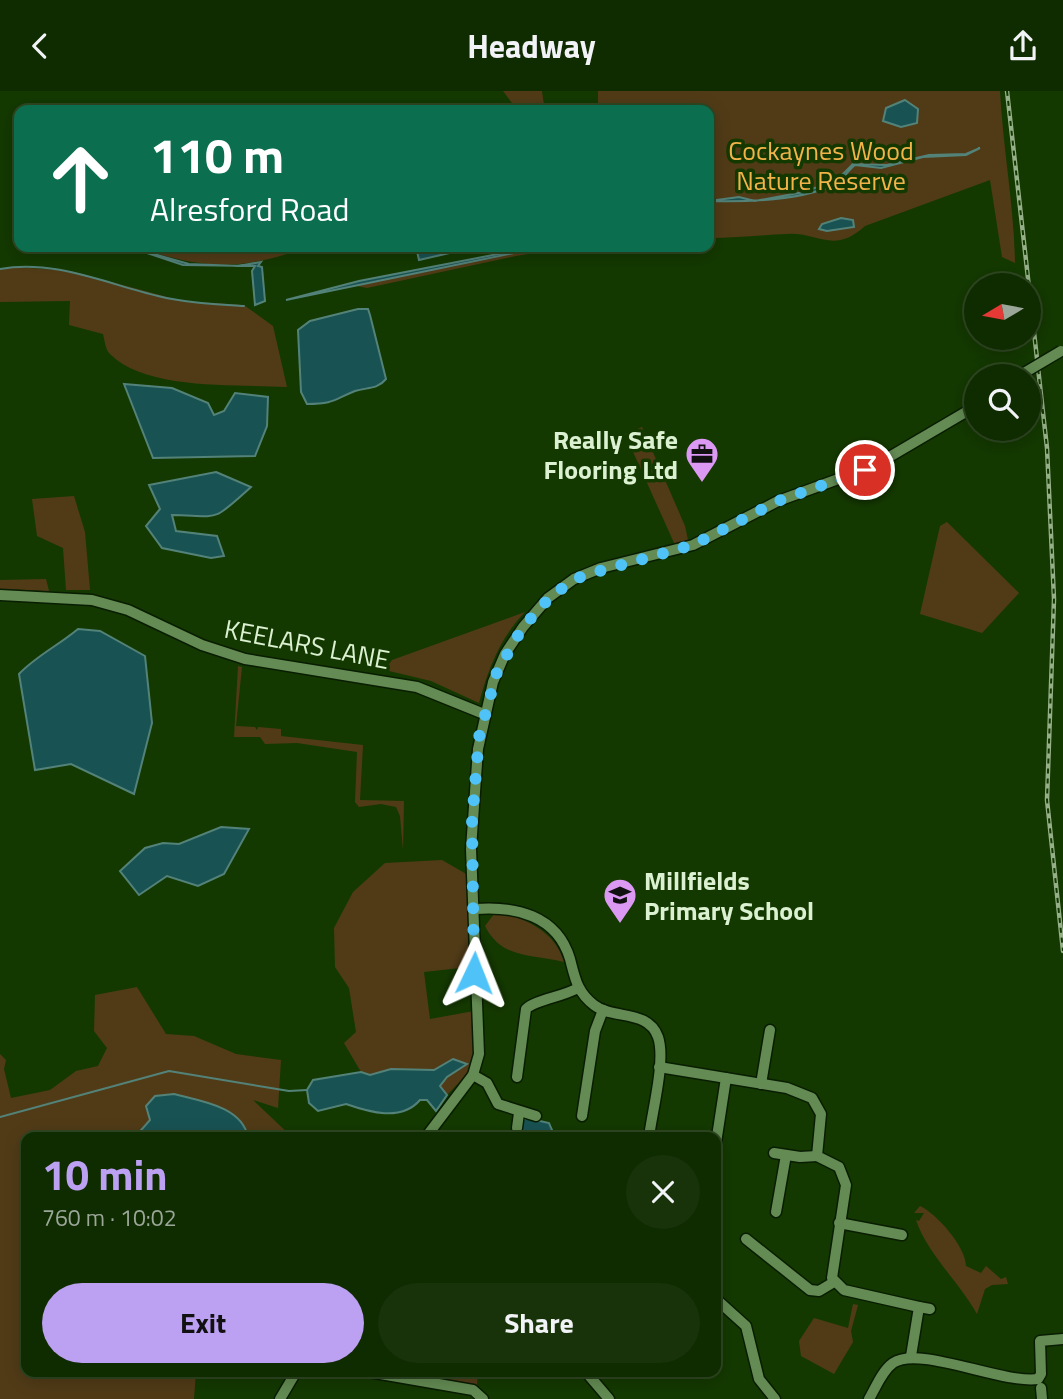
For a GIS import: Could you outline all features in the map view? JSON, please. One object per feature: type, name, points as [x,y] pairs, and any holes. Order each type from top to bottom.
[{"type":"street","points":[[1039,364],[1062,350]]},
{"type":"street","points":[[430,1132],[474,1075],[480,1028],[474,973],[472,809],[484,714],[497,672],[513,639],[537,610],[567,583],[601,568],[678,550],[702,541],[778,501],[880,463],[964,413]]},
{"type":"street","name":"KEELARS LANE","points":[[0,595],[92,600],[128,610],[202,645],[245,659],[417,687],[484,714]]},
{"type":"street","points":[[475,909],[506,907],[539,919],[565,947],[578,988],[591,1003],[603,1010],[649,1023],[659,1042],[659,1067],[650,1132]]},
{"type":"street","points":[[521,1073],[526,1009],[533,1003],[557,999],[578,988]]},
{"type":"street","points":[[580,1113],[595,1031],[603,1010]]},
{"type":"street","points":[[761,1084],[767,1034]]},
{"type":"street","points":[[659,1067],[804,1093],[812,1098],[821,1114],[817,1156]]},
{"type":"street","points":[[474,1075],[490,1086],[498,1104],[519,1113],[536,1116]]},
{"type":"street","points":[[719,1132],[726,1078]]},
{"type":"street","points":[[517,1128],[519,1113]]},
{"type":"street","points":[[774,1153],[817,1156],[838,1167],[844,1176],[830,1271],[834,1282],[844,1290],[925,1308],[911,1356]]},
{"type":"street","points":[[776,1212],[775,1190],[786,1155]]},
{"type":"street","points":[[839,1223],[898,1236]]},
{"type":"street","points":[[746,1239],[810,1290],[818,1291],[834,1282]]},
{"type":"street","points":[[721,1305],[746,1326],[759,1379],[775,1399]]},
{"type":"street","points":[[869,1399],[890,1365],[911,1356],[1005,1377],[1040,1389],[1040,1341],[1063,1339]]},
{"type":"street","points":[[280,1399],[293,1377]]},
{"type":"street","points":[[398,1377],[473,1390],[483,1399]]},
{"type":"street","points":[[590,1377],[609,1399]]},
{"type":"green space","points":[[503,91],[542,91],[544,105],[513,105]]},
{"type":"green space","name":"Cockaynes Wood Nature Reserve","points":[[598,91],[1000,91],[1015,263],[1002,257],[990,180],[865,226],[854,235],[835,241],[798,234],[714,238],[714,105],[598,105]]},
{"type":"green space","points":[[153,252],[292,252],[262,261],[222,265],[181,260]]},
{"type":"green space","points":[[518,252],[541,252],[367,288],[352,285]]},
{"type":"green space","points":[[15,267],[71,271],[182,301],[244,305],[273,326],[287,387],[169,380],[126,366],[108,352],[103,334],[69,325],[70,301],[0,302],[0,269]]},
{"type":"green space","points":[[642,427],[685,526],[688,540],[675,545],[625,434]]},
{"type":"green space","points":[[74,496],[85,532],[90,590],[66,590],[63,548],[37,536],[32,499]]},
{"type":"green space","points":[[947,522],[1019,593],[982,633],[920,614],[940,526]]},
{"type":"green space","points":[[46,579],[49,591],[0,589],[0,580]]},
{"type":"green space","points":[[525,612],[496,655],[479,703],[431,681],[385,670],[392,660]]},
{"type":"green space","points":[[238,666],[242,667],[236,726],[255,727],[257,730],[258,727],[281,729],[281,736],[363,745],[360,800],[404,801],[403,850],[400,816],[396,807],[381,804],[359,807],[355,802],[357,752],[297,743],[265,744],[260,737],[234,737]]},
{"type":"green space","points":[[442,860],[468,875],[469,967],[424,972],[430,1019],[474,1011],[476,1038],[471,1066],[447,1095],[440,1086],[447,1077],[466,1064],[453,1059],[434,1070],[391,1069],[370,1075],[361,1072],[344,1043],[356,1032],[349,988],[335,967],[334,928],[353,892],[385,863]]},
{"type":"green space","points":[[504,913],[524,920],[549,936],[564,962],[519,954],[500,945],[485,926],[494,914]]},
{"type":"green space","points":[[137,987],[166,1034],[194,1036],[236,1054],[281,1060],[278,1108],[253,1100],[287,1132],[234,1132],[150,1120],[139,1132],[21,1132],[21,1377],[196,1377],[194,1399],[0,1399],[0,1054],[6,1060],[4,1069],[11,1098],[50,1090],[76,1071],[98,1066],[107,1048],[94,1031],[95,995]]},
{"type":"green space","points":[[920,1206],[934,1216],[956,1241],[966,1266],[981,1273],[986,1266],[1001,1279],[1006,1277],[1008,1284],[992,1285],[985,1289],[977,1314],[921,1232],[916,1220],[919,1221],[924,1213],[914,1213]]},
{"type":"green space","points":[[853,1304],[858,1305],[851,1331],[853,1342],[834,1374],[801,1356],[799,1341],[814,1318],[848,1328]]},
{"type":"green space","points":[[431,1377],[478,1377],[477,1385]]},
{"type":"water","points":[[905,100],[918,109],[917,123],[901,127],[883,121],[886,108]]},
{"type":"water","points":[[980,148],[966,155],[923,157],[881,168],[855,165],[839,182],[822,190],[758,200],[804,192],[837,180],[853,164],[887,165],[929,155],[966,154]]},
{"type":"water","points":[[739,197],[754,201],[714,201],[714,200]]},
{"type":"water","points":[[841,218],[853,220],[854,227],[827,231],[819,229],[822,224]]},
{"type":"water","points":[[144,252],[189,264],[229,266],[183,265]]},
{"type":"water","points":[[417,252],[454,252],[419,260]]},
{"type":"water","points":[[508,252],[519,252],[286,300],[359,281]]},
{"type":"water","points":[[261,262],[258,266],[262,267],[265,301],[255,305],[252,271],[255,266],[239,266]]},
{"type":"water","points":[[368,309],[386,379],[375,387],[355,391],[333,401],[307,404],[301,392],[298,330],[310,321]]},
{"type":"water","points":[[124,384],[172,388],[208,403],[214,415],[224,411],[235,393],[268,397],[267,426],[255,456],[153,458]]},
{"type":"water","points":[[216,472],[251,487],[229,507],[215,515],[172,515],[176,531],[217,536],[224,556],[211,558],[162,548],[146,526],[160,509],[149,485]]},
{"type":"water","points":[[78,629],[100,631],[145,656],[152,723],[134,794],[71,764],[35,770],[19,674]]},
{"type":"water","points":[[221,827],[249,829],[224,874],[198,886],[167,876],[139,895],[120,871],[145,848],[163,843],[179,844]]},
{"type":"water","points":[[453,1059],[467,1064],[447,1077],[440,1086],[447,1095],[436,1111],[427,1100],[420,1100],[404,1111],[394,1113],[375,1112],[346,1104],[318,1111],[309,1103],[307,1090],[313,1080],[361,1072],[370,1075],[391,1069],[434,1070]]},
{"type":"water","points":[[174,1094],[218,1106],[238,1118],[246,1132],[139,1132],[150,1120],[146,1106],[155,1096]]},
{"type":"water","points":[[527,1118],[549,1123],[553,1132],[522,1132],[522,1120]]},
{"type":"waterway","points":[[0,269],[40,267],[60,270],[169,298],[244,306]]},
{"type":"waterway","points":[[0,1117],[169,1071],[289,1091],[307,1090]]},
{"type":"railway","points":[[1007,91],[1047,448],[1054,599],[1047,800],[1063,951]]},
{"type":"place","name":"Really Safe Flooring Ltd","points":[[702,484]]},
{"type":"place","name":"Millfields Primary School","points":[[620,925]]},
{"type":"route","points":[[474,973],[472,821],[479,737],[485,706],[497,672],[510,645],[523,627],[553,594],[582,576],[601,568],[693,545],[778,501],[865,470]]}]
